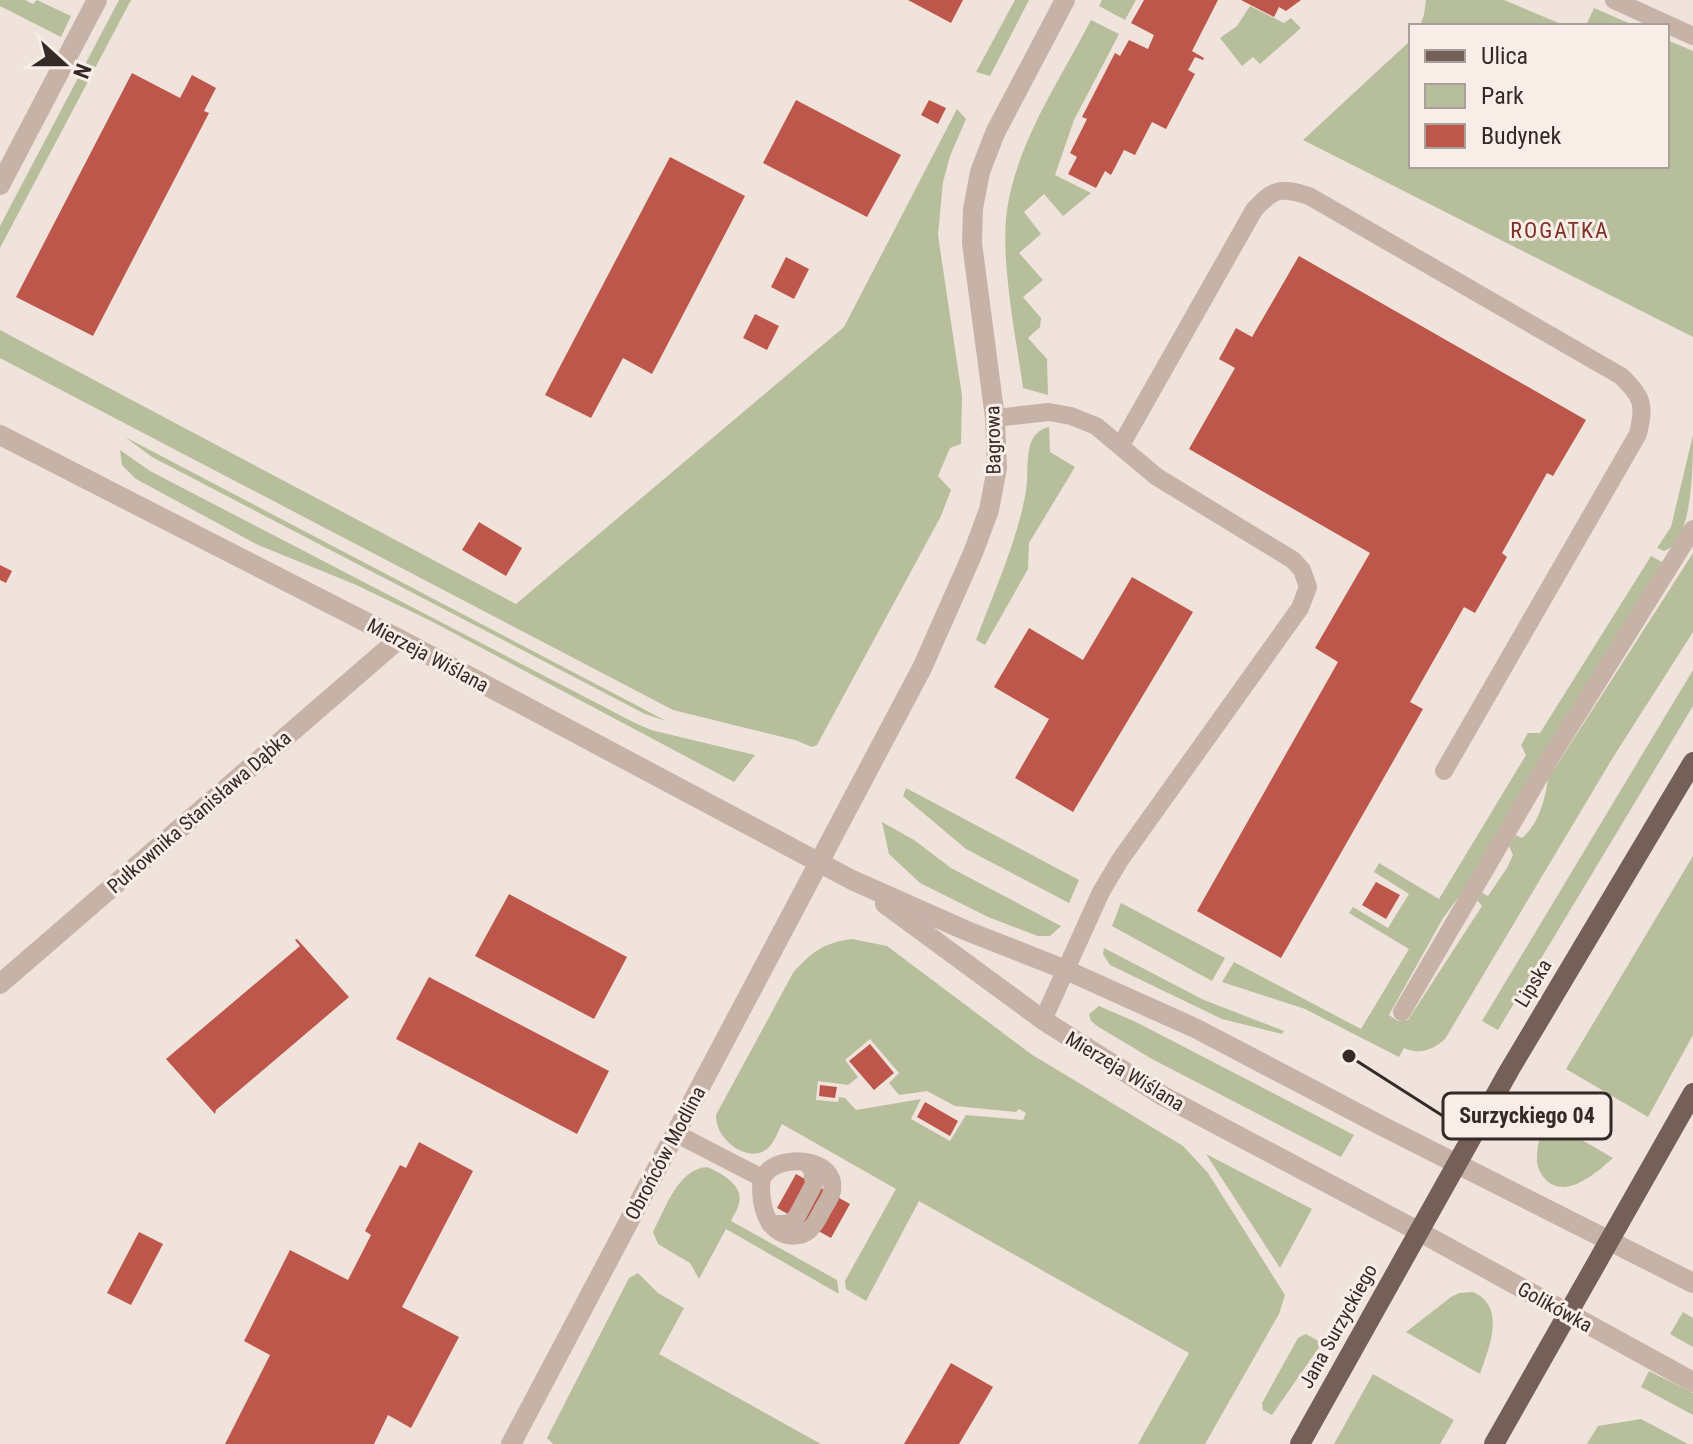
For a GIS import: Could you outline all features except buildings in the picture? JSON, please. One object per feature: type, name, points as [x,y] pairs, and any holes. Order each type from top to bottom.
[{"type":"main road","name":"Lipska","points":[[1418,1231],[1693,762]]},
{"type":"main road","points":[[1494,1444],[1693,1093]]},
{"type":"main road","name":"Jana Surzyckiego","points":[[1300,1444],[1418,1231]]},
{"type":"street","points":[[0,185],[97,0]]},
{"type":"street","name":"Bagrowa","points":[[819,862],[922,668],[989,510],[997,468],[995,418],[972,243],[973,209],[980,172],[995,133],[1065,0]]},
{"type":"street","name":"Mierzeja Wiślana","points":[[0,435],[399,639],[852,880],[1197,1029],[1456,1162]]},
{"type":"street","name":"Pułkownika Stanisława Dąbka","points":[[0,984],[399,639]]},
{"type":"street","name":"Obrońców Modlina","points":[[511,1444],[819,862]]},
{"type":"street","name":"Mierzeja Wiślana","points":[[852,880],[1043,1020],[1163,1096],[1418,1231]]},
{"type":"street","points":[[1456,1162],[1693,1283]]},
{"type":"street","name":"Golikówka","points":[[1418,1231],[1693,1382]]},
{"type":"lane","points":[[1614,0],[1667,24]]},
{"type":"lane","points":[[1669,25],[1693,36]]},
{"type":"lane","points":[[1121,445],[1254,210],[1268,194],[1288,189],[1309,196],[1621,376],[1637,391],[1643,411],[1638,434],[1444,771]]},
{"type":"lane","points":[[995,418],[1049,412],[1071,416],[1096,426],[1157,477],[1293,560],[1302,570],[1308,587],[1300,608],[1120,860],[1101,892],[1043,1020]]},
{"type":"lane","points":[[1402,1012],[1548,762],[1693,529]]},
{"type":"lane","points":[[675,1133],[762,1178]]},
{"type":"lane","points":[[794,1161],[805,1162],[825,1171],[832,1188],[812,1228],[799,1235],[789,1234],[770,1224],[761,1203],[762,1178],[771,1168],[794,1161]]},
{"type":"green space","points":[[0,0],[25,0],[33,4],[37,0],[71,16],[61,37],[0,6]]},
{"type":"green space","points":[[119,0],[131,0],[0,248],[0,226]]},
{"type":"green space","points":[[1015,0],[1029,0],[990,76],[976,72]]},
{"type":"green space","points":[[1102,0],[1136,0],[1125,20],[1099,6]]},
{"type":"green space","points":[[1426,0],[1504,0],[1561,24],[1421,24]]},
{"type":"green space","points":[[1250,6],[1284,23],[1291,18],[1301,28],[1260,64],[1253,57],[1242,66],[1220,38],[1237,26]]},
{"type":"green space","points":[[1594,8],[1631,24],[1587,24]]},
{"type":"green space","points":[[1091,20],[1119,34],[1074,120],[1055,175],[1091,193],[1063,216],[1044,194],[1024,212],[1041,234],[1019,253],[1043,280],[1023,297],[1041,318],[1040,327],[1028,338],[1047,359],[1048,395],[1023,388],[1007,275],[1007,210],[1012,185],[1030,136]]},
{"type":"green space","points":[[1669,41],[1693,51],[1693,337],[1303,140],[1409,42],[1409,168],[1669,168]]},
{"type":"green space","points":[[957,109],[966,119],[943,182],[938,235],[962,396],[961,444],[950,448],[938,476],[951,490],[941,516],[817,745],[812,747],[673,710],[0,358],[0,330],[516,604],[844,327]]},
{"type":"green space","points":[[1049,427],[1050,452],[1075,467],[1029,543],[1028,569],[985,645],[976,640],[1017,529],[1026,491],[1030,444],[1034,436]]},
{"type":"green space","points":[[1693,435],[1686,519],[1674,545],[1664,551],[1657,548],[1671,527]]},
{"type":"green space","points":[[125,437],[666,721],[645,714],[152,457]]},
{"type":"green space","points":[[120,450],[150,471],[635,723],[651,730],[755,755],[734,782],[429,620],[354,584],[258,545],[136,479],[122,465]]},
{"type":"green space","points":[[1693,553],[1693,632],[1612,759],[1445,1039],[1426,1050],[1404,1048],[1399,1057],[1305,1009],[1222,982],[1234,962],[1361,1029],[1409,949],[1349,913],[1353,907],[1388,928],[1409,894],[1374,872],[1379,863],[1439,899],[1526,755],[1521,745],[1528,733],[1540,733],[1651,556],[1662,562],[1467,886],[1443,918],[1389,1015],[1398,1021],[1408,1020],[1482,906],[1476,899],[1481,892],[1488,896],[1507,868],[1513,855],[1509,846],[1516,835],[1522,838],[1533,826],[1543,803],[1548,779]]},
{"type":"green space","points":[[1693,670],[1693,706],[1498,1030],[1482,1021]]},
{"type":"green space","points":[[906,788],[1079,880],[1069,903],[966,849],[903,796]]},
{"type":"green space","points":[[882,822],[914,840],[951,868],[1061,926],[1050,936],[1038,936],[988,917],[920,883],[889,854]]},
{"type":"green space","points":[[1693,856],[1693,1035],[1648,1117],[1566,1069]]},
{"type":"green space","points":[[1121,903],[1225,958],[1212,981],[1112,926]]},
{"type":"green space","points":[[852,939],[887,946],[1031,1054],[1183,1146],[1208,1173],[1285,1295],[1279,1314],[1205,1444],[1138,1444],[1189,1353],[919,1201],[866,1301],[846,1289],[845,1281],[896,1189],[782,1124],[769,1147],[753,1154],[735,1148],[721,1134],[716,1115],[793,973],[819,950]],"holes":[[[870,1039],[899,1073],[889,1083],[899,1095],[927,1091],[955,1106],[1016,1112],[1019,1109],[1026,1113],[1023,1120],[966,1115],[950,1141],[911,1119],[921,1099],[856,1110],[845,1098],[839,1097],[838,1102],[816,1100],[818,1081],[848,1085],[858,1077],[845,1060]]]},
{"type":"green space","points":[[1104,948],[1204,1000],[1284,1031],[1282,1034],[1222,1019],[1110,965],[1103,954]]},
{"type":"green space","points":[[1099,1006],[1136,1022],[1354,1135],[1341,1157],[1152,1059],[1097,1026],[1089,1014]]},
{"type":"green space","points":[[1544,1118],[1613,1158],[1581,1182],[1563,1187],[1554,1185],[1546,1180],[1537,1163]]},
{"type":"green space","points":[[1206,1154],[1312,1209],[1280,1268]]},
{"type":"green space","points":[[707,1167],[725,1176],[738,1191],[739,1203],[731,1221],[837,1280],[839,1294],[726,1229],[699,1279],[690,1263],[658,1244],[653,1232],[680,1182],[697,1169]]},
{"type":"green space","points":[[638,1273],[658,1293],[684,1308],[659,1354],[821,1444],[553,1444],[547,1438],[629,1278]]},
{"type":"green space","points":[[1473,1292],[1490,1307],[1493,1318],[1491,1341],[1480,1374],[1406,1332],[1451,1297]]},
{"type":"green space","points":[[1683,1312],[1693,1318],[1693,1347],[1670,1334]]},
{"type":"green space","points":[[1306,1334],[1322,1343],[1272,1415],[1263,1410],[1262,1403],[1298,1338]]},
{"type":"green space","points":[[1649,1371],[1693,1393],[1693,1415],[1641,1387]]},
{"type":"green space","points":[[1373,1374],[1454,1420],[1440,1444],[1334,1444]]},
{"type":"green space","points":[[1641,1419],[1688,1444],[1587,1444],[1598,1426]]},
{"type":"place","name":"Surzyckiego 04","points":[[1349,1056]]},
{"type":"district","name":"ROGATKA","points":[[1560,230]]}]
